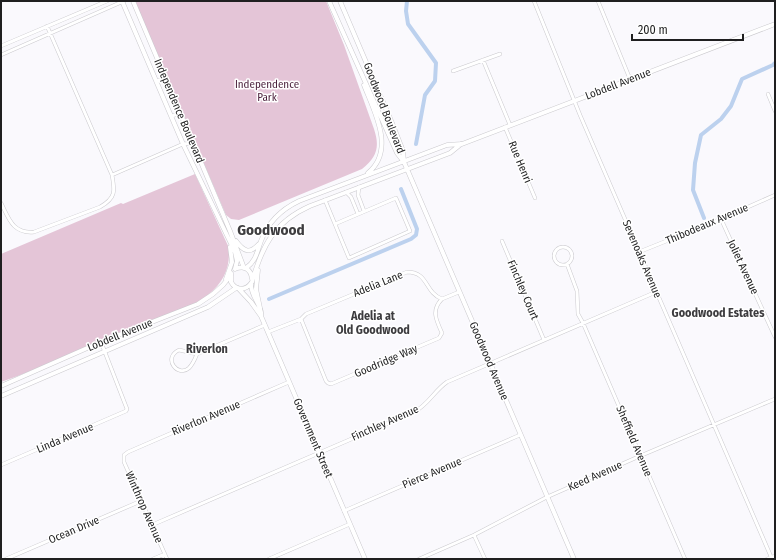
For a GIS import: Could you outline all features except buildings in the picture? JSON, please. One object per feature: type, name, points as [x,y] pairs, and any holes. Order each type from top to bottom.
[{"type":"main road","name":"Independence Boulevard","points":[[123,1],[183,144],[228,237]]},
{"type":"main road","name":"Independence Boulevard","points":[[133,1],[233,238]]},
{"type":"main road","name":"Goodwood Boulevard","points":[[330,1],[349,48],[378,108],[397,153],[404,162]]},
{"type":"main road","name":"Goodwood Boulevard","points":[[340,1],[392,123],[403,151],[404,162]]},
{"type":"main road","name":"Lobdell Avenue","points":[[252,282],[265,245],[276,229],[291,216],[310,206],[450,153],[462,144],[510,125],[775,24]]},
{"type":"main road","points":[[356,62],[382,136],[382,150],[379,160],[373,169],[364,176]]},
{"type":"main road","points":[[378,108],[386,121],[392,123]]},
{"type":"main road","name":"Lobdell Avenue","points":[[245,268],[254,259],[270,223],[284,209],[307,198],[447,145],[462,144]]},
{"type":"main road","name":"Goodwood Avenue","points":[[404,162],[574,559]]},
{"type":"main road","points":[[307,198],[310,206]]},
{"type":"main road","points":[[270,223],[276,229]]},
{"type":"main road","points":[[228,237],[237,261],[235,269],[232,273],[231,282],[237,288],[243,289],[252,282],[252,274],[245,268],[233,238]]},
{"type":"main road","points":[[225,282],[232,258],[228,237]]},
{"type":"main road","points":[[233,238],[240,247],[248,250],[255,249],[261,242]]},
{"type":"main road","points":[[258,265],[256,289],[260,308]]},
{"type":"main road","points":[[235,269],[240,267],[245,268]]},
{"type":"main road","name":"Lobdell Avenue","points":[[1,386],[101,342],[198,304],[214,294],[232,273]]},
{"type":"main road","name":"Government Street","points":[[252,282],[253,296],[262,312],[261,316]]},
{"type":"main road","name":"Lobdell Avenue","points":[[1,396],[104,350],[208,307],[237,288]]},
{"type":"main road","name":"Government Street","points":[[237,288],[244,294],[261,316],[365,559]]},
{"type":"main road","points":[[230,292],[244,294]]},
{"type":"street","points":[[1,46],[107,1]]},
{"type":"street","points":[[1,55],[123,1]]},
{"type":"street","name":"Sevenoaks Avenue","points":[[534,1],[574,101],[656,292],[773,557]]},
{"type":"street","points":[[598,1],[630,79]]},
{"type":"street","points":[[1,203],[3,209],[17,229],[25,233],[34,232],[100,206],[108,202],[114,195],[112,175],[47,26]]},
{"type":"street","points":[[349,48],[358,44]]},
{"type":"street","points":[[453,71],[500,54]]},
{"type":"street","points":[[483,60],[510,125]]},
{"type":"street","points":[[157,81],[165,78]]},
{"type":"street","points":[[768,94],[775,111]]},
{"type":"street","points":[[172,116],[180,113]]},
{"type":"street","name":"Rue Henri","points":[[505,127],[535,198]]},
{"type":"street","points":[[112,175],[183,144],[193,143]]},
{"type":"street","points":[[359,187],[358,196],[364,212]]},
{"type":"street","points":[[346,192],[351,197],[358,214]]},
{"type":"street","name":"Thibodeaux Avenue","points":[[639,252],[721,219],[775,194]]},
{"type":"street","points":[[326,200],[335,224],[349,258],[410,231],[396,198],[335,224]]},
{"type":"street","name":"Joliet Avenue","points":[[721,219],[775,337]]},
{"type":"street","name":"Finchley Court","points":[[502,241],[544,340]]},
{"type":"street","points":[[560,248],[567,248],[572,254],[570,262],[567,264],[560,264],[555,258],[556,251],[560,248]]},
{"type":"street","name":"Sheffield Avenue","points":[[567,264],[577,291],[578,314],[685,559]]},
{"type":"street","name":"Adelia Lane","points":[[268,332],[301,319],[306,314],[407,272],[420,275],[426,282],[431,292],[442,299]]},
{"type":"street","points":[[442,299],[459,292]]},
{"type":"street","name":"Finchley Avenue","points":[[152,525],[419,410],[444,384],[656,292]]},
{"type":"street","name":"Goodridge Way","points":[[301,319],[326,381],[330,384],[441,336],[442,333],[435,313],[437,305],[442,299]]},
{"type":"street","points":[[197,354],[188,369],[184,370],[178,370],[174,367],[171,359],[173,354],[179,350],[197,354],[265,325]]},
{"type":"street","points":[[101,342],[104,350]]},
{"type":"street","name":"Linda Avenue","points":[[1,465],[126,411],[127,409],[104,350]]},
{"type":"street","name":"Riverlon Avenue","points":[[124,455],[289,382]]},
{"type":"street","name":"Keed Avenue","points":[[419,559],[474,535],[547,497],[775,399]]},
{"type":"street","name":"Pierce Avenue","points":[[344,511],[520,435]]},
{"type":"street","name":"Winthrop Avenue","points":[[124,455],[124,462],[167,559]]},
{"type":"street","name":"Ocean Drive","points":[[6,559],[141,501]]},
{"type":"street","points":[[269,559],[350,524]]},
{"type":"street","points":[[474,535],[485,559]]},
{"type":"street","points":[[153,559],[164,554]]},
{"type":"street","points":[[767,559],[773,557]]},
{"type":"green space","name":"Independence Park","points":[[134,1],[326,1],[344,45],[376,135],[377,146],[374,156],[362,169],[239,220],[231,219],[226,215]]},
{"type":"green space","points":[[195,174],[229,248],[225,274],[214,290],[201,301],[182,310],[133,327],[51,363],[1,382],[1,254],[121,203],[123,204]]},
{"type":"waterway","points":[[407,1],[406,11],[408,24],[436,63],[435,81],[425,95],[416,144]]},
{"type":"waterway","points":[[704,218],[693,190],[695,163],[701,135],[721,119],[731,106],[742,79],[775,63]]},
{"type":"waterway","points":[[269,299],[411,239],[416,235],[417,229],[401,189]]},
{"type":"district","name":"Goodwood","points":[[271,230]]},
{"type":"district","name":"Goodwood Estates","points":[[718,313]]},
{"type":"district","name":"Adelia at Old Goodwood","points":[[373,323]]},
{"type":"district","name":"Riverlon","points":[[207,349]]}]
